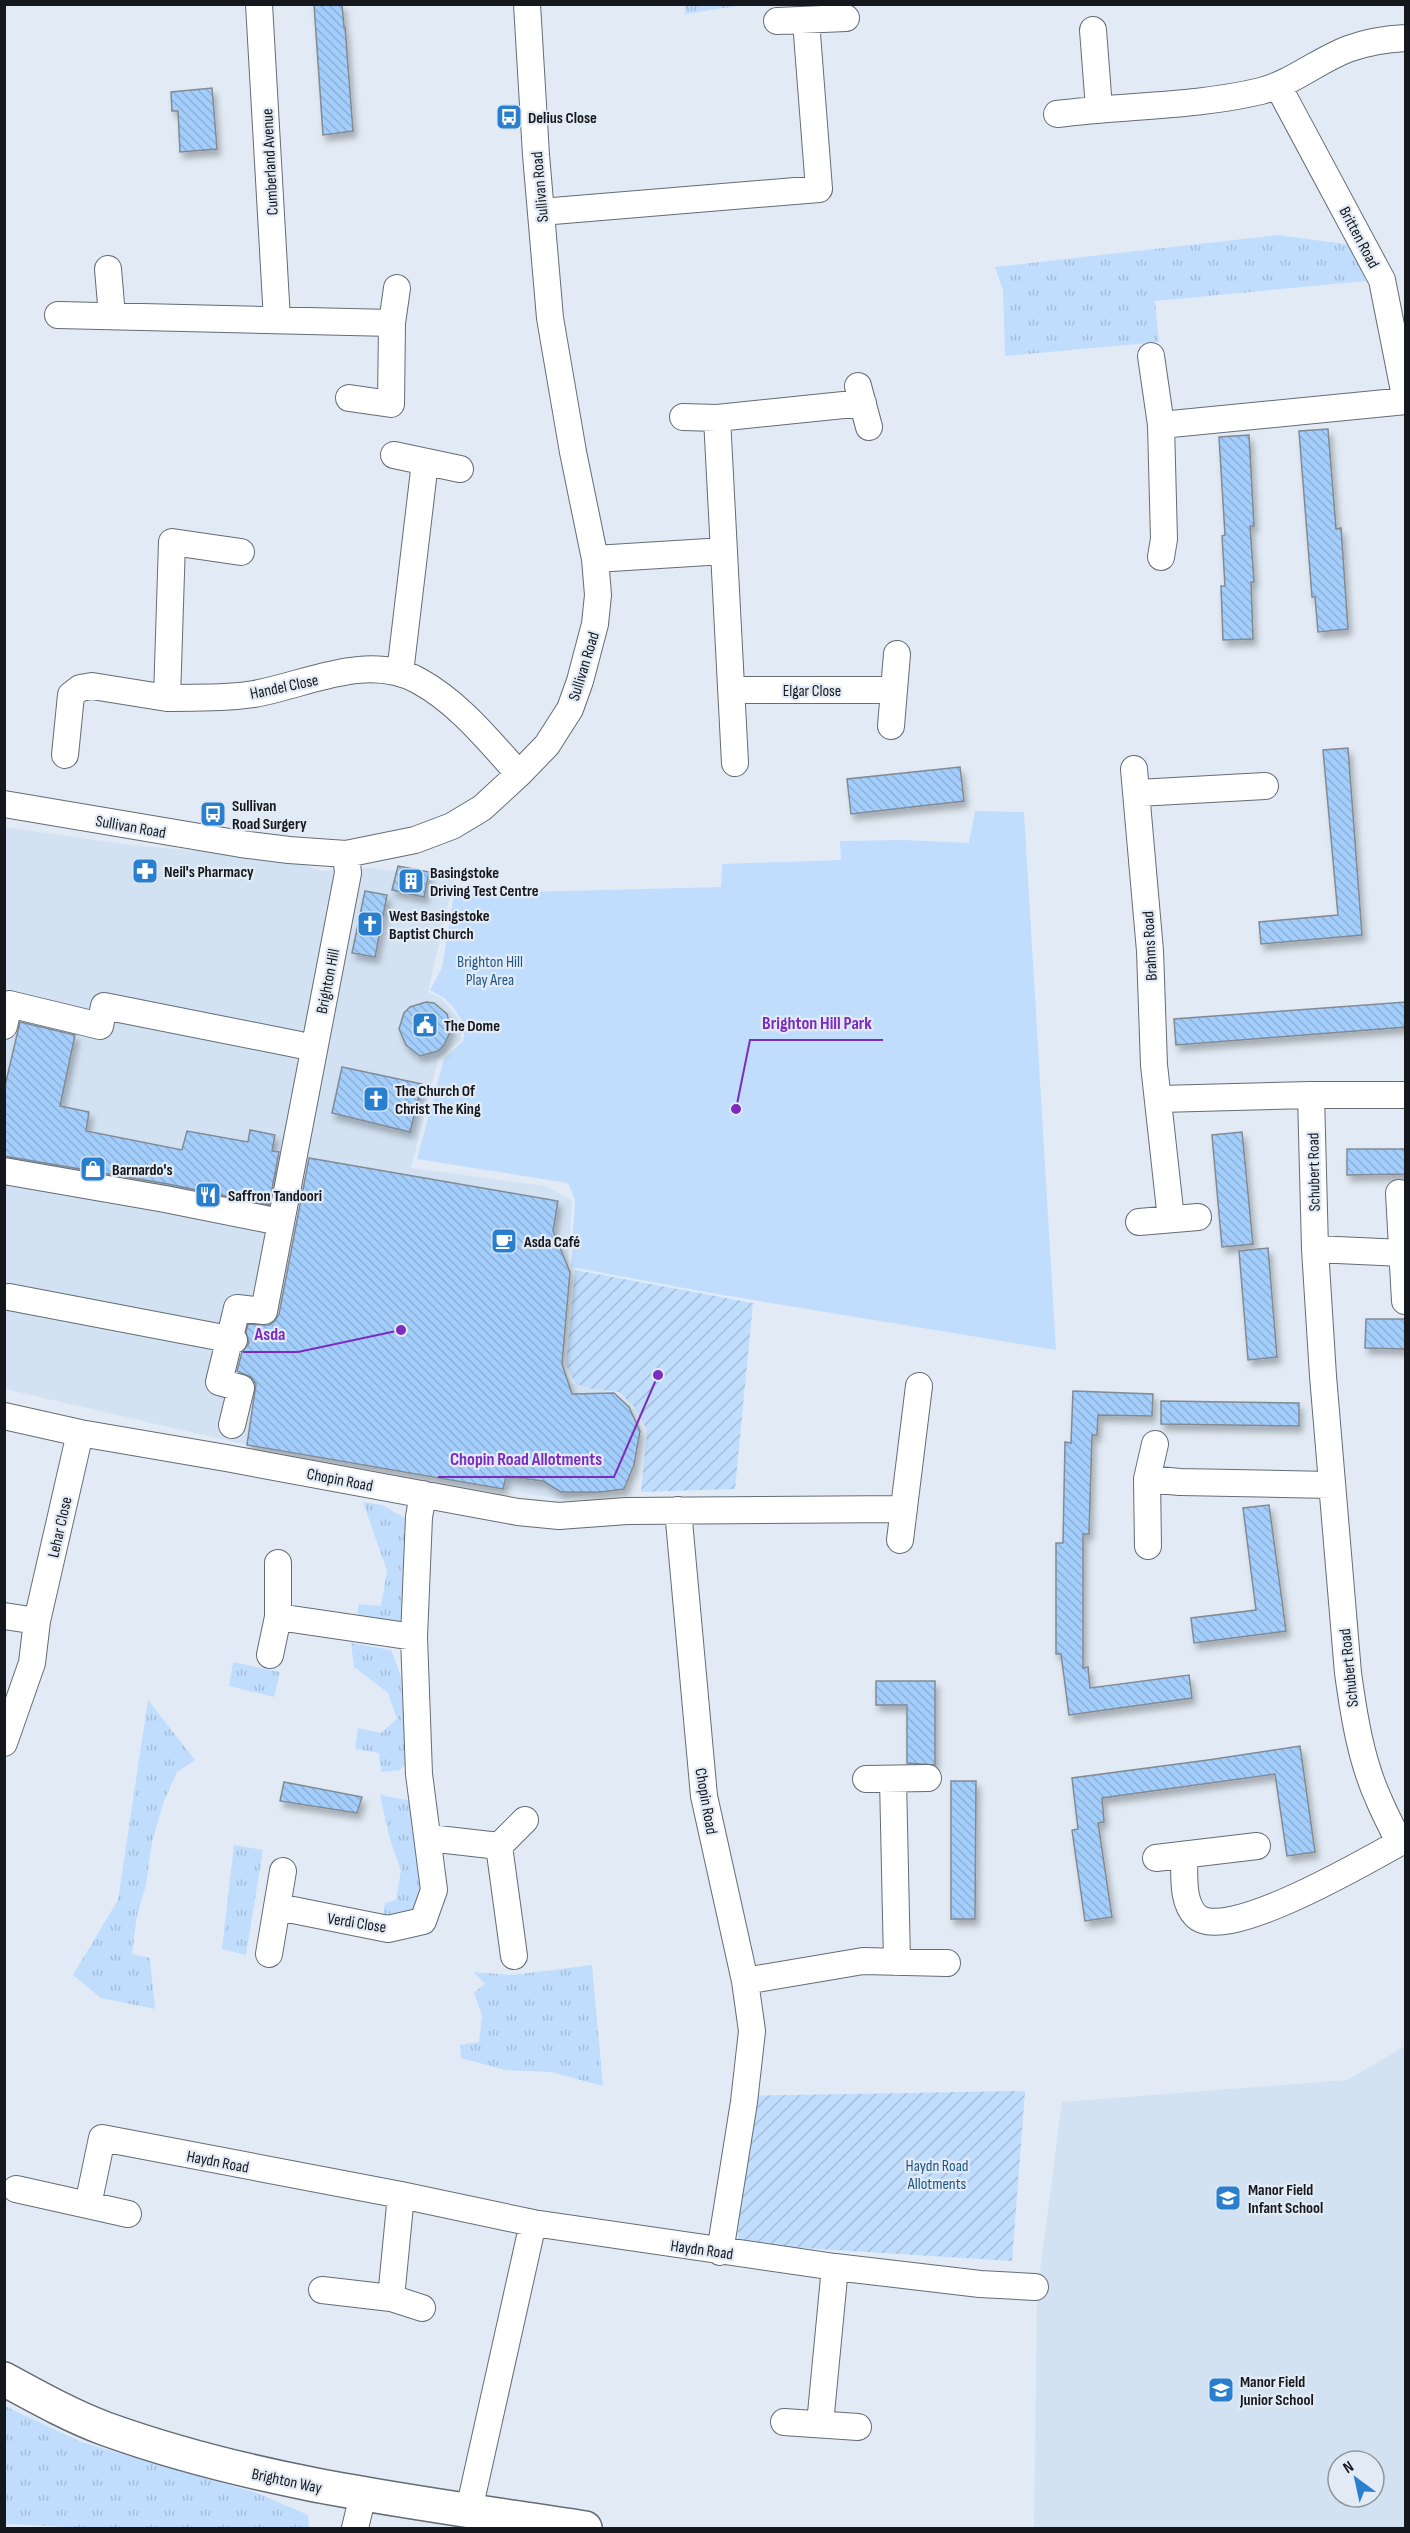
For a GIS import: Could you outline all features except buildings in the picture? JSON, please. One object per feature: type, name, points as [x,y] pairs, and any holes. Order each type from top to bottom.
[{"type":"street","name":"Cumberland Avenue","points":[[259,4],[278,321]]},
{"type":"street","name":"Sullivan Road","points":[[4,804],[241,844],[346,854],[415,840],[452,826],[482,808],[547,745],[570,709],[580,681],[596,624],[598,595],[595,559],[573,452],[550,318],[527,4]]},
{"type":"street","points":[[777,21],[846,18]]},
{"type":"street","points":[[541,212],[819,189],[806,21]]},
{"type":"street","points":[[1093,30],[1100,108]]},
{"type":"street","points":[[1057,114],[1100,108],[1192,104],[1278,86],[1346,50],[1382,39],[1406,38]]},
{"type":"street","name":"Britten Road","points":[[1161,425],[1406,401],[1382,280],[1278,86]]},
{"type":"street","points":[[108,270],[112,316]]},
{"type":"street","points":[[349,398],[391,404],[392,323],[397,288]]},
{"type":"street","points":[[58,315],[392,323]]},
{"type":"street","points":[[1151,356],[1161,425],[1164,539],[1161,558]]},
{"type":"street","points":[[682,417],[717,418],[863,405]]},
{"type":"street","points":[[717,418],[735,763]]},
{"type":"street","points":[[394,455],[460,469]]},
{"type":"street","points":[[399,674],[426,462]]},
{"type":"street","points":[[167,698],[172,542],[241,552]]},
{"type":"street","points":[[595,559],[724,551]]},
{"type":"street","points":[[891,726],[897,654]]},
{"type":"street","name":"Handel Close","points":[[65,755],[71,694],[81,687],[92,686],[167,698],[252,694],[352,670],[399,674],[418,680],[459,710],[519,774]]},
{"type":"street","name":"Elgar Close","points":[[731,690],[893,690]]},
{"type":"street","name":"Brahms Road","points":[[1171,1219],[1160,1099],[1154,1065],[1150,951],[1136,781],[1265,786]]},
{"type":"street","name":"Brighton Hill","points":[[232,1340],[237,1308],[264,1311],[301,1107],[348,873],[346,854]]},
{"type":"street","points":[[4,1026],[9,1004],[100,1026],[104,1006],[300,1045]]},
{"type":"street","name":"Schubert Road","points":[[1184,1855],[1187,1903],[1197,1917],[1212,1924],[1277,1906],[1402,1841],[1378,1799],[1354,1718],[1348,1673],[1331,1485],[1315,1249],[1311,1095]]},
{"type":"street","points":[[1160,1099],[1406,1095]]},
{"type":"street","points":[[4,1171],[280,1222]]},
{"type":"street","points":[[1399,1193],[1405,1301]]},
{"type":"street","points":[[1139,1222],[1198,1217]]},
{"type":"street","points":[[1315,1249],[1403,1253]]},
{"type":"street","points":[[9,1297],[232,1340],[219,1382],[241,1388],[232,1425]]},
{"type":"street","points":[[900,1540],[919,1386]]},
{"type":"street","name":"Chopin Road","points":[[4,1416],[80,1434],[226,1458],[518,1512],[559,1516],[678,1510],[904,1509]]},
{"type":"street","name":"Lehar Close","points":[[4,1743],[33,1663],[37,1621],[80,1434]]},
{"type":"street","points":[[1148,1546],[1147,1479],[1155,1444]]},
{"type":"street","points":[[1147,1479],[1180,1482],[1331,1485]]},
{"type":"street","name":"Verdi Close","points":[[278,1907],[388,1929],[423,1921],[434,1890],[419,1774],[414,1637],[419,1517],[423,1494]]},
{"type":"street","name":"Chopin Road","points":[[678,1510],[704,1796],[745,1981],[752,2031],[744,2102],[720,2252]]},
{"type":"street","points":[[270,1655],[278,1617],[278,1563]]},
{"type":"street","points":[[4,1616],[37,1621]]},
{"type":"street","points":[[278,1617],[414,1637]]},
{"type":"street","points":[[866,1779],[928,1778]]},
{"type":"street","points":[[893,1779],[897,1962]]},
{"type":"street","points":[[499,1846],[525,1820]]},
{"type":"street","points":[[429,1838],[499,1846]]},
{"type":"street","points":[[499,1846],[514,1956]]},
{"type":"street","points":[[1156,1858],[1257,1846]]},
{"type":"street","points":[[268,1954],[283,1871]]},
{"type":"street","points":[[745,1981],[862,1961],[947,1963]]},
{"type":"street","name":"Haydn Road","points":[[88,2205],[102,2138],[401,2195],[533,2223],[835,2267],[980,2284],[1035,2287]]},
{"type":"street","points":[[16,2189],[128,2214]]},
{"type":"street","points":[[391,2298],[401,2195]]},
{"type":"street","points":[[470,2510],[533,2223]]},
{"type":"street","points":[[820,2424],[835,2267]]},
{"type":"street","points":[[322,2290],[391,2298],[422,2308]]},
{"type":"street","name":"Brighton Way","points":[[4,2379],[61,2409],[105,2428],[201,2459],[271,2478],[423,2506],[470,2510],[585,2529]]},
{"type":"street","points":[[784,2422],[858,2427]]},
{"type":"street","points":[[355,2529],[363,2495]]},
{"type":"shaded area","points":[[5,827],[123,844],[291,860],[321,871],[374,868],[454,879],[428,992],[442,999],[463,1024],[461,1040],[438,1059],[411,1168],[545,1186],[572,1200],[562,1364],[571,1383],[614,1393],[629,1407],[640,1430],[634,1465],[624,1489],[562,1499],[247,1445],[5,1389]]},
{"type":"shaded area","points":[[1405,2046],[1405,2528],[1034,2528],[1037,2294],[1062,2102],[1347,2080]]},
{"type":"green space","points":[[845,4],[736,6],[685,14],[685,5]]},
{"type":"green space","points":[[1278,235],[1351,245],[1366,281],[1155,301],[1159,342],[1005,356],[1003,290],[995,267]]},
{"type":"green space","name":"Brighton Hill Play Area","points":[[975,811],[1024,812],[1056,1350],[711,1293],[571,1267],[575,1200],[568,1183],[417,1159],[444,1059],[463,1041],[464,1035],[464,1024],[453,1007],[444,998],[430,990],[442,968],[454,894],[721,887],[722,864],[841,860],[840,841],[903,840],[969,843]]},
{"type":"green space","points":[[575,1270],[753,1303],[735,1489],[641,1492],[647,1430],[634,1407],[619,1392],[593,1389],[576,1384],[566,1365]]},
{"type":"green space","points":[[363,1502],[382,1505],[412,1522],[408,1636],[356,1622],[359,1604],[381,1606],[387,1571]]},
{"type":"green space","points":[[351,1643],[391,1650],[406,1703],[411,1759],[400,1770],[381,1772],[379,1753],[355,1749],[358,1728],[381,1733],[397,1719],[388,1693],[354,1667]]},
{"type":"green space","points":[[233,1662],[280,1672],[274,1697],[229,1686]]},
{"type":"green space","points":[[148,1700],[195,1760],[177,1772],[164,1801],[152,1842],[146,1885],[137,1915],[132,1954],[150,1958],[155,2009],[101,1998],[73,1975],[118,1900]]},
{"type":"green space","points":[[380,1795],[412,1801],[425,1872],[420,1909],[382,1920],[385,1903],[396,1900],[401,1870],[390,1840]]},
{"type":"green space","points":[[234,1845],[263,1850],[246,1955],[222,1949]]},
{"type":"green space","points":[[592,1965],[603,2086],[551,2072],[505,2070],[461,2058],[460,2045],[479,2042],[482,2016],[474,1993],[485,1984],[473,1972],[513,1975]]},
{"type":"green space","name":"Haydn Road Allotments","points":[[1025,2091],[1012,2261],[738,2244],[740,2096]]},
{"type":"green space","points":[[5,2406],[81,2442],[257,2493],[308,2515],[309,2528],[91,2528],[5,2524]]},
{"type":"place","name":"Delius Close","points":[[509,117]]},
{"type":"place","name":"Sullivan Road Surgery","points":[[213,814]]},
{"type":"place","name":"Neil's Pharmacy","points":[[145,871]]},
{"type":"place","name":"Basingstoke Driving Test Centre","points":[[411,881]]},
{"type":"place","name":"West Basingstoke Baptist Church","points":[[370,924]]},
{"type":"place","name":"The Dome","points":[[425,1025]]},
{"type":"place","name":"The Church Of Christ The King","points":[[376,1099]]},
{"type":"place","name":"Brighton Hill Park","points":[[736,1109]]},
{"type":"place","name":"Barnardo's","points":[[93,1169]]},
{"type":"place","name":"Saffron Tandoori","points":[[208,1195]]},
{"type":"place","name":"Asda Café","points":[[504,1241]]},
{"type":"place","name":"Asda","points":[[401,1330]]},
{"type":"place","name":"Chopin Road Allotments","points":[[658,1375]]},
{"type":"place","name":"Manor Field Infant School","points":[[1228,2198]]},
{"type":"place","name":"Manor Field Junior School","points":[[1221,2390]]}]
